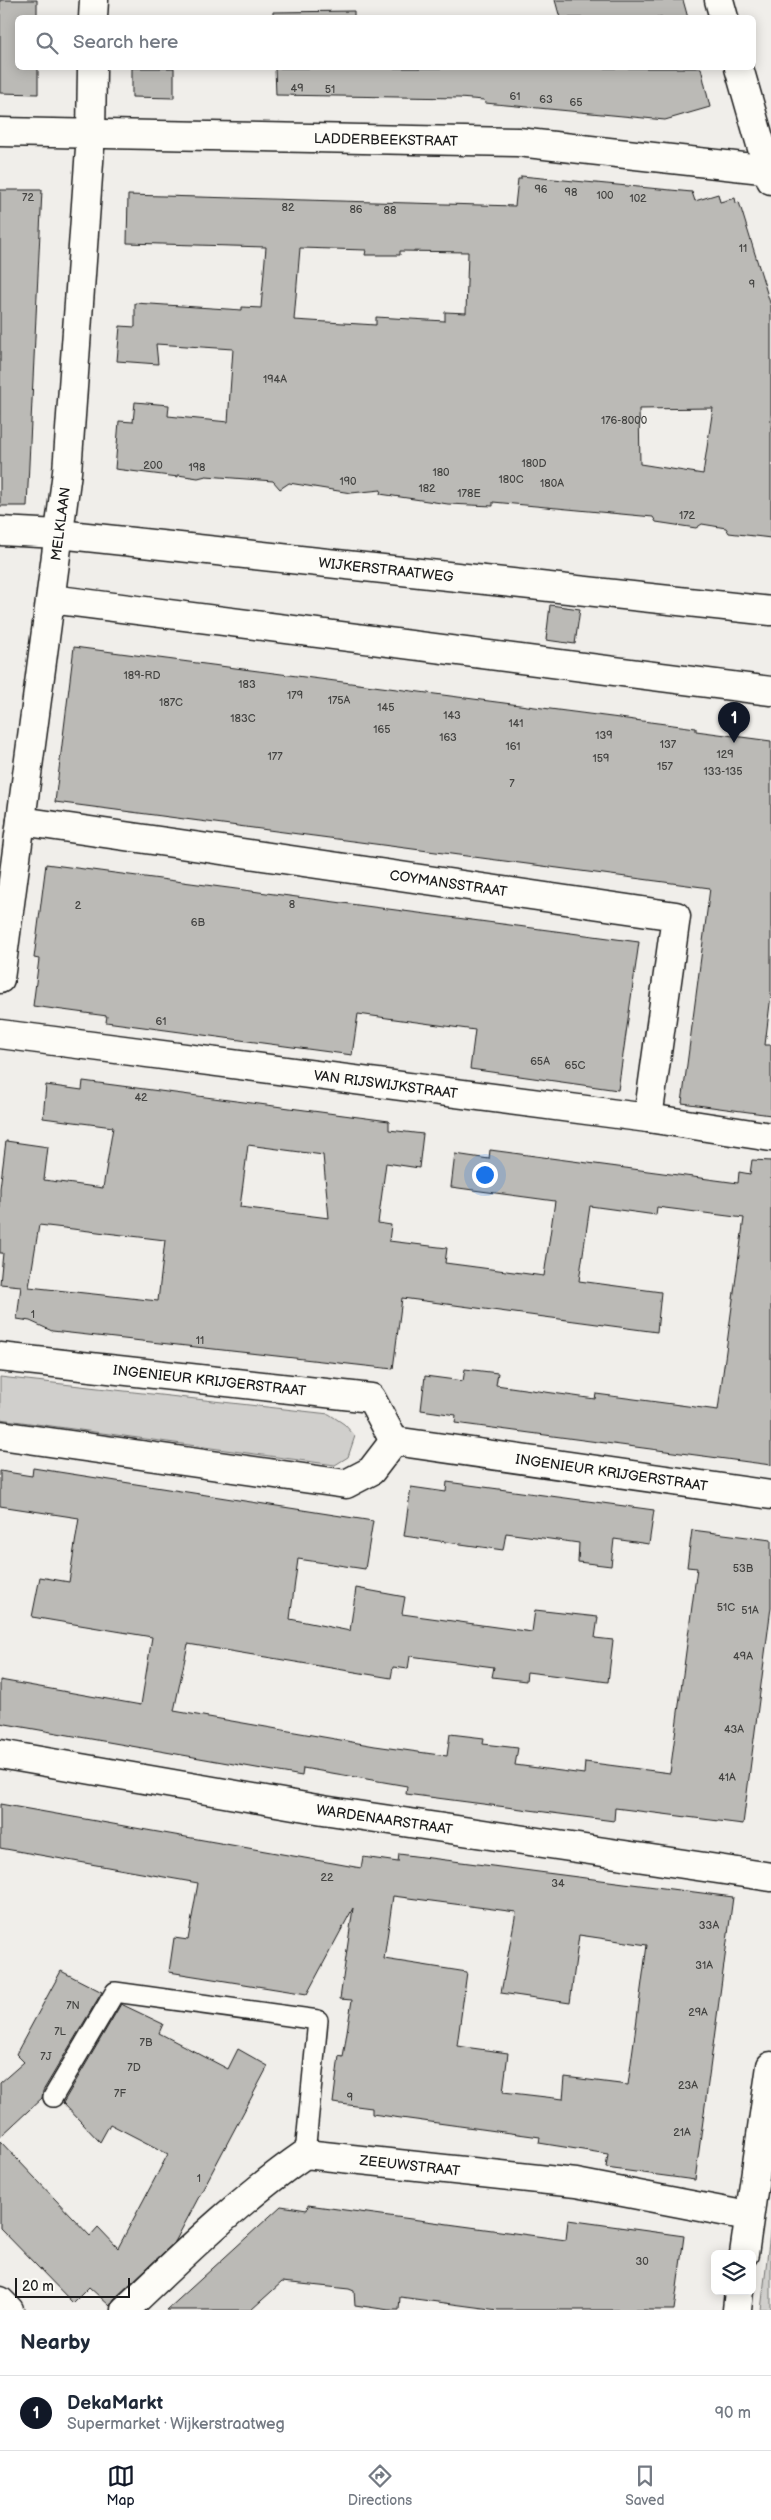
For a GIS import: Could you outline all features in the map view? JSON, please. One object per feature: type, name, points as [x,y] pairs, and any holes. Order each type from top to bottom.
[{"type":"street","points":[[93,15],[94,0]]},
{"type":"street","points":[[719,0],[723,15]]},
{"type":"street","name":"MELKLAAN","points":[[0,979],[67,472],[90,134],[92,70]]},
{"type":"street","points":[[739,70],[770,173]]},
{"type":"street","name":"LADDERBEEKSTRAAT","points":[[0,132],[518,142],[770,173]]},
{"type":"street","name":"WIJKERSTRAATWEG","points":[[0,531],[59,534],[771,611]]},
{"type":"street","points":[[51,599],[771,690]]},
{"type":"street","name":"COYMANSSTRAAT","points":[[21,821],[676,916],[648,1118]]},
{"type":"street","name":"VAN RIJSWIJKSTRAAT","points":[[0,1034],[648,1118],[771,1137]]},
{"type":"street","name":"INGENIEUR KRIJGERSTRAAT","points":[[0,1357],[370,1398],[394,1441],[771,1495]]},
{"type":"street","points":[[0,1435],[346,1484],[371,1471],[394,1441]]},
{"type":"street","name":"WARDENAARSTRAAT","points":[[0,1754],[322,1810],[771,1878]]},
{"type":"street","points":[[744,2250],[771,2066]]},
{"type":"street","points":[[125,2310],[193,2245],[275,2175],[305,2154]]},
{"type":"street","name":"ZEEUWSTRAAT","points":[[305,2154],[576,2183],[748,2216]]},
{"type":"street","points":[[737,2310],[739,2295]]},
{"type":"street","points":[[0,2301],[8,2310]]},
{"type":"lane","points":[[53,2097],[115,1992],[318,2020],[305,2154]]},
{"type":"shaded area","points":[[0,1377],[329,1414],[344,1424],[355,1436],[348,1457],[335,1465],[0,1419]]},
{"type":"shaded area","points":[[771,2225],[771,2310],[761,2310]]},
{"type":"building","points":[[0,0],[37,0],[37,15],[15,15],[15,70],[38,70],[38,94],[0,93]]},
{"type":"building","points":[[555,0],[683,0],[687,15],[559,15]]},
{"type":"building","points":[[354,11],[354,15],[273,15],[273,12]]},
{"type":"building","points":[[132,70],[174,70],[174,98],[132,97]]},
{"type":"building","points":[[275,70],[701,70],[710,107],[665,120],[485,103],[484,100],[459,98],[276,95]]},
{"type":"building","points":[[521,176],[692,192],[695,201],[718,194],[720,202],[735,198],[736,203],[739,202],[771,306],[771,538],[729,533],[726,528],[702,524],[696,528],[656,522],[653,517],[493,502],[493,506],[448,504],[380,494],[381,490],[351,493],[289,483],[280,489],[273,481],[206,476],[198,478],[178,475],[178,477],[115,469],[119,421],[133,422],[135,402],[169,405],[168,416],[228,422],[233,349],[156,344],[158,364],[117,361],[120,326],[135,327],[135,303],[242,310],[242,307],[261,308],[266,247],[127,243],[128,195],[515,206],[518,179],[521,179]],"holes":[[[300,248],[366,250],[365,255],[400,255],[400,251],[468,252],[466,313],[445,312],[445,321],[376,317],[376,325],[294,320]],[[713,408],[703,474],[640,464],[639,409]]]},
{"type":"building","points":[[0,190],[42,190],[27,506],[0,506]]},
{"type":"building","points":[[550,605],[580,609],[575,644],[546,640]]},
{"type":"building","points":[[74,647],[696,728],[696,731],[771,741],[771,995],[765,1045],[771,1045],[771,1115],[682,1103],[710,888],[55,802]]},
{"type":"building","points":[[46,864],[639,942],[618,1090],[470,1069],[475,1030],[358,1014],[352,1055],[106,1022],[107,1016],[33,1006],[39,959],[34,958]]},
{"type":"building","points":[[83,1081],[389,1121],[389,1130],[423,1134],[419,1168],[386,1163],[378,1223],[391,1225],[389,1241],[447,1248],[445,1263],[544,1276],[555,1201],[451,1187],[455,1154],[489,1159],[490,1150],[738,1183],[739,1172],[750,1174],[752,1160],[771,1161],[771,1465],[455,1423],[456,1415],[421,1410],[425,1376],[463,1381],[465,1369],[498,1373],[496,1385],[595,1399],[596,1394],[718,1410],[744,1218],[657,1207],[656,1215],[590,1206],[579,1281],[661,1292],[657,1332],[402,1298],[393,1369],[52,1331],[30,1321],[17,1319],[21,1286],[0,1284],[3,1253],[0,1253],[0,1188],[6,1141],[48,1147],[44,1180],[103,1188],[113,1127],[43,1118],[46,1085],[82,1090]],"holes":[[[248,1145],[323,1155],[329,1218],[240,1207]],[[39,1225],[165,1240],[158,1301],[29,1287]]]},
{"type":"building","points":[[33,1468],[373,1521],[365,1569],[298,1559],[290,1619],[350,1631],[356,1588],[405,1597],[402,1614],[532,1632],[535,1610],[598,1617],[595,1638],[613,1640],[608,1682],[527,1672],[526,1681],[492,1677],[494,1667],[410,1656],[408,1669],[393,1667],[391,1678],[188,1644],[174,1711],[375,1746],[447,1756],[450,1734],[484,1738],[483,1744],[518,1748],[515,1765],[584,1774],[585,1762],[670,1773],[697,1568],[687,1567],[692,1530],[771,1540],[771,1607],[743,1824],[615,1808],[614,1821],[406,1794],[407,1786],[303,1768],[302,1776],[0,1723],[0,1680],[141,1705],[152,1637],[32,1617],[40,1577],[69,1582],[79,1518],[0,1506],[0,1471],[32,1476]]},
{"type":"building","points":[[447,1482],[654,1510],[649,1544],[614,1539],[611,1566],[578,1562],[579,1543],[506,1533],[503,1550],[404,1536],[411,1487],[446,1492]]},
{"type":"building","points":[[0,1804],[361,1868],[363,1857],[398,1862],[399,1854],[733,1897],[695,2180],[606,2168],[608,2154],[539,2143],[540,2137],[372,2114],[372,2108],[333,2103],[339,2056],[343,2057],[352,2000],[340,1999],[353,1908],[307,1994],[169,1972],[174,1938],[188,1940],[198,1883],[0,1848]],"holes":[[[393,1896],[516,1912],[501,1993],[570,2003],[579,1935],[647,1945],[628,2085],[565,2077],[563,2099],[503,2092],[508,2053],[457,2046],[467,1972],[384,1959]]]},
{"type":"building","points":[[61,1971],[102,1992],[43,2091],[42,2098],[0,2137],[0,2083],[24,2062],[16,2054]]},
{"type":"building","points":[[121,2004],[163,2024],[159,2033],[228,2069],[238,2049],[268,2066],[175,2242],[114,2299],[110,2306],[89,2287],[73,2303],[0,2228],[0,2141],[90,2236],[98,2227],[118,2248],[168,2154],[110,2124],[100,2142],[63,2103]]},
{"type":"building","points":[[308,2205],[566,2240],[568,2220],[684,2236],[674,2310],[498,2310],[400,2297],[399,2310],[389,2310],[355,2305],[354,2291],[349,2289],[282,2282],[251,2310],[167,2310],[281,2206],[307,2210]]},
{"type":"place","name":"DekaMarkt","points":[[734,743]]}]
